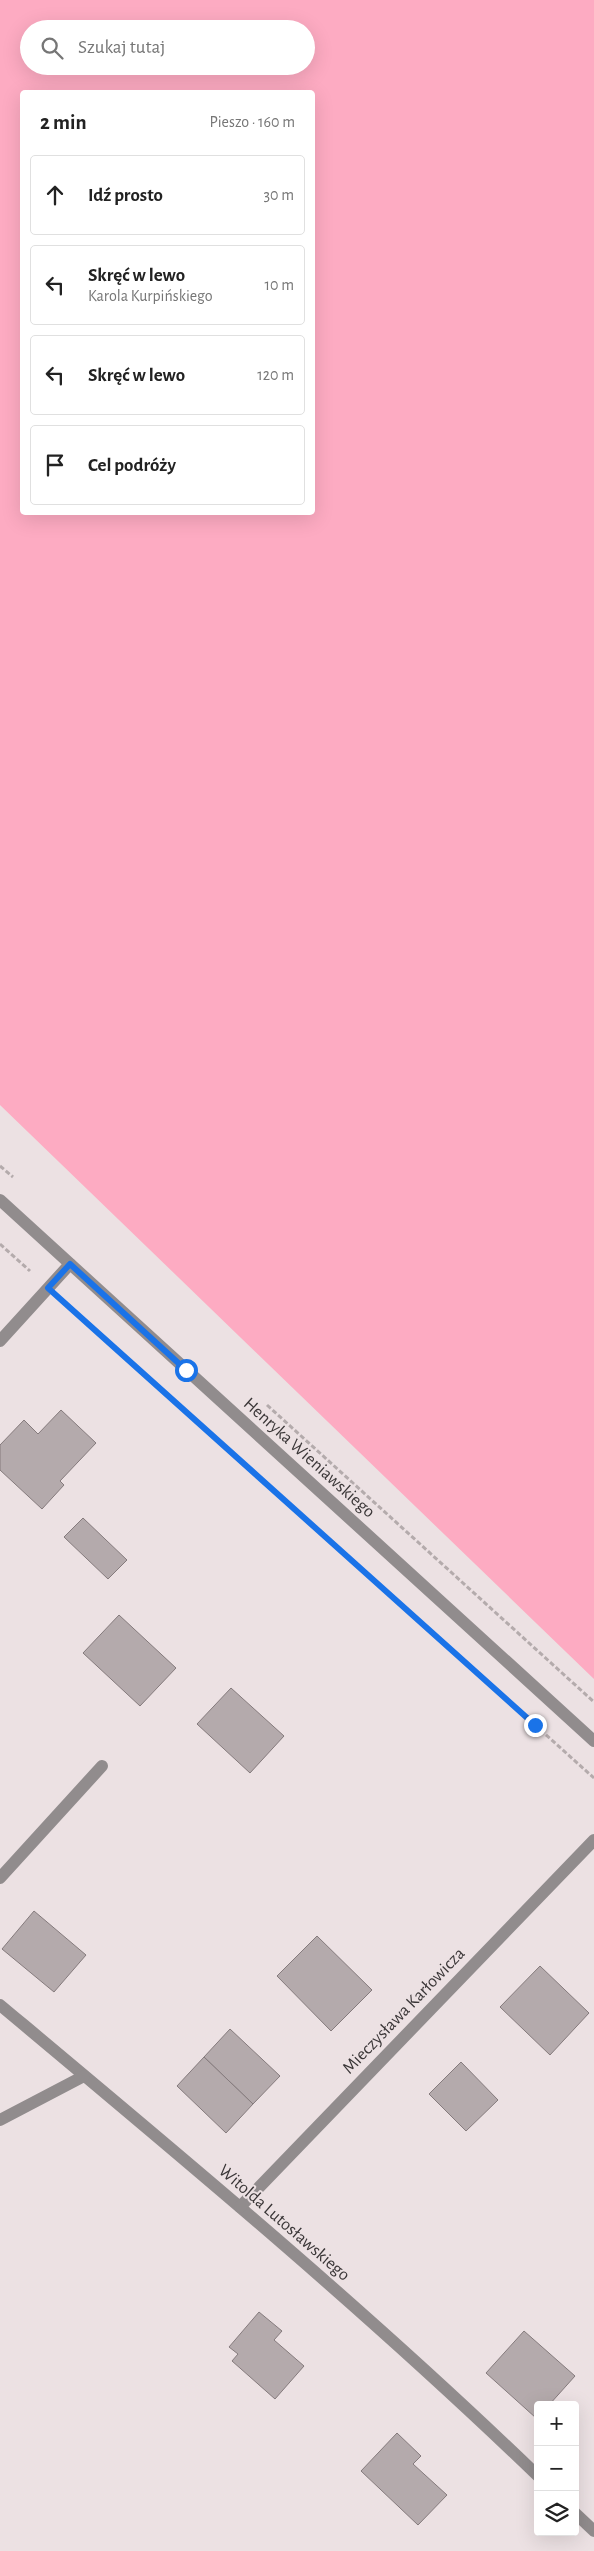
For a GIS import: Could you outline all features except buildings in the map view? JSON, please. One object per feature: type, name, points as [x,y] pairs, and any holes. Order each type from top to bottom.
[{"type":"street","name":"Henryka Wieniawskiego","points":[[0,1200],[594,1741]]},
{"type":"street","points":[[0,1340],[70,1264]]},
{"type":"street","points":[[0,1878],[102,1766]]},
{"type":"street","name":"Mieczysława Karłowicza","points":[[240,2207],[594,1840]]},
{"type":"street","name":"Witolda Lutosławskiego","points":[[0,2005],[240,2207],[452,2393],[534,2472]]},
{"type":"street","points":[[0,2120],[84,2076]]},
{"type":"street","points":[[579,2517],[594,2531]]},
{"type":"path","points":[[0,1166],[15,1179]]},
{"type":"path","points":[[0,1244],[594,1778]]},
{"type":"path","points":[[260,1400],[594,1702]]},
{"type":"shaded area","points":[[0,0],[594,0],[594,1679],[0,1105]]},
{"type":"route","points":[[186,1370],[70,1264],[48,1288],[535,1725]]}]
